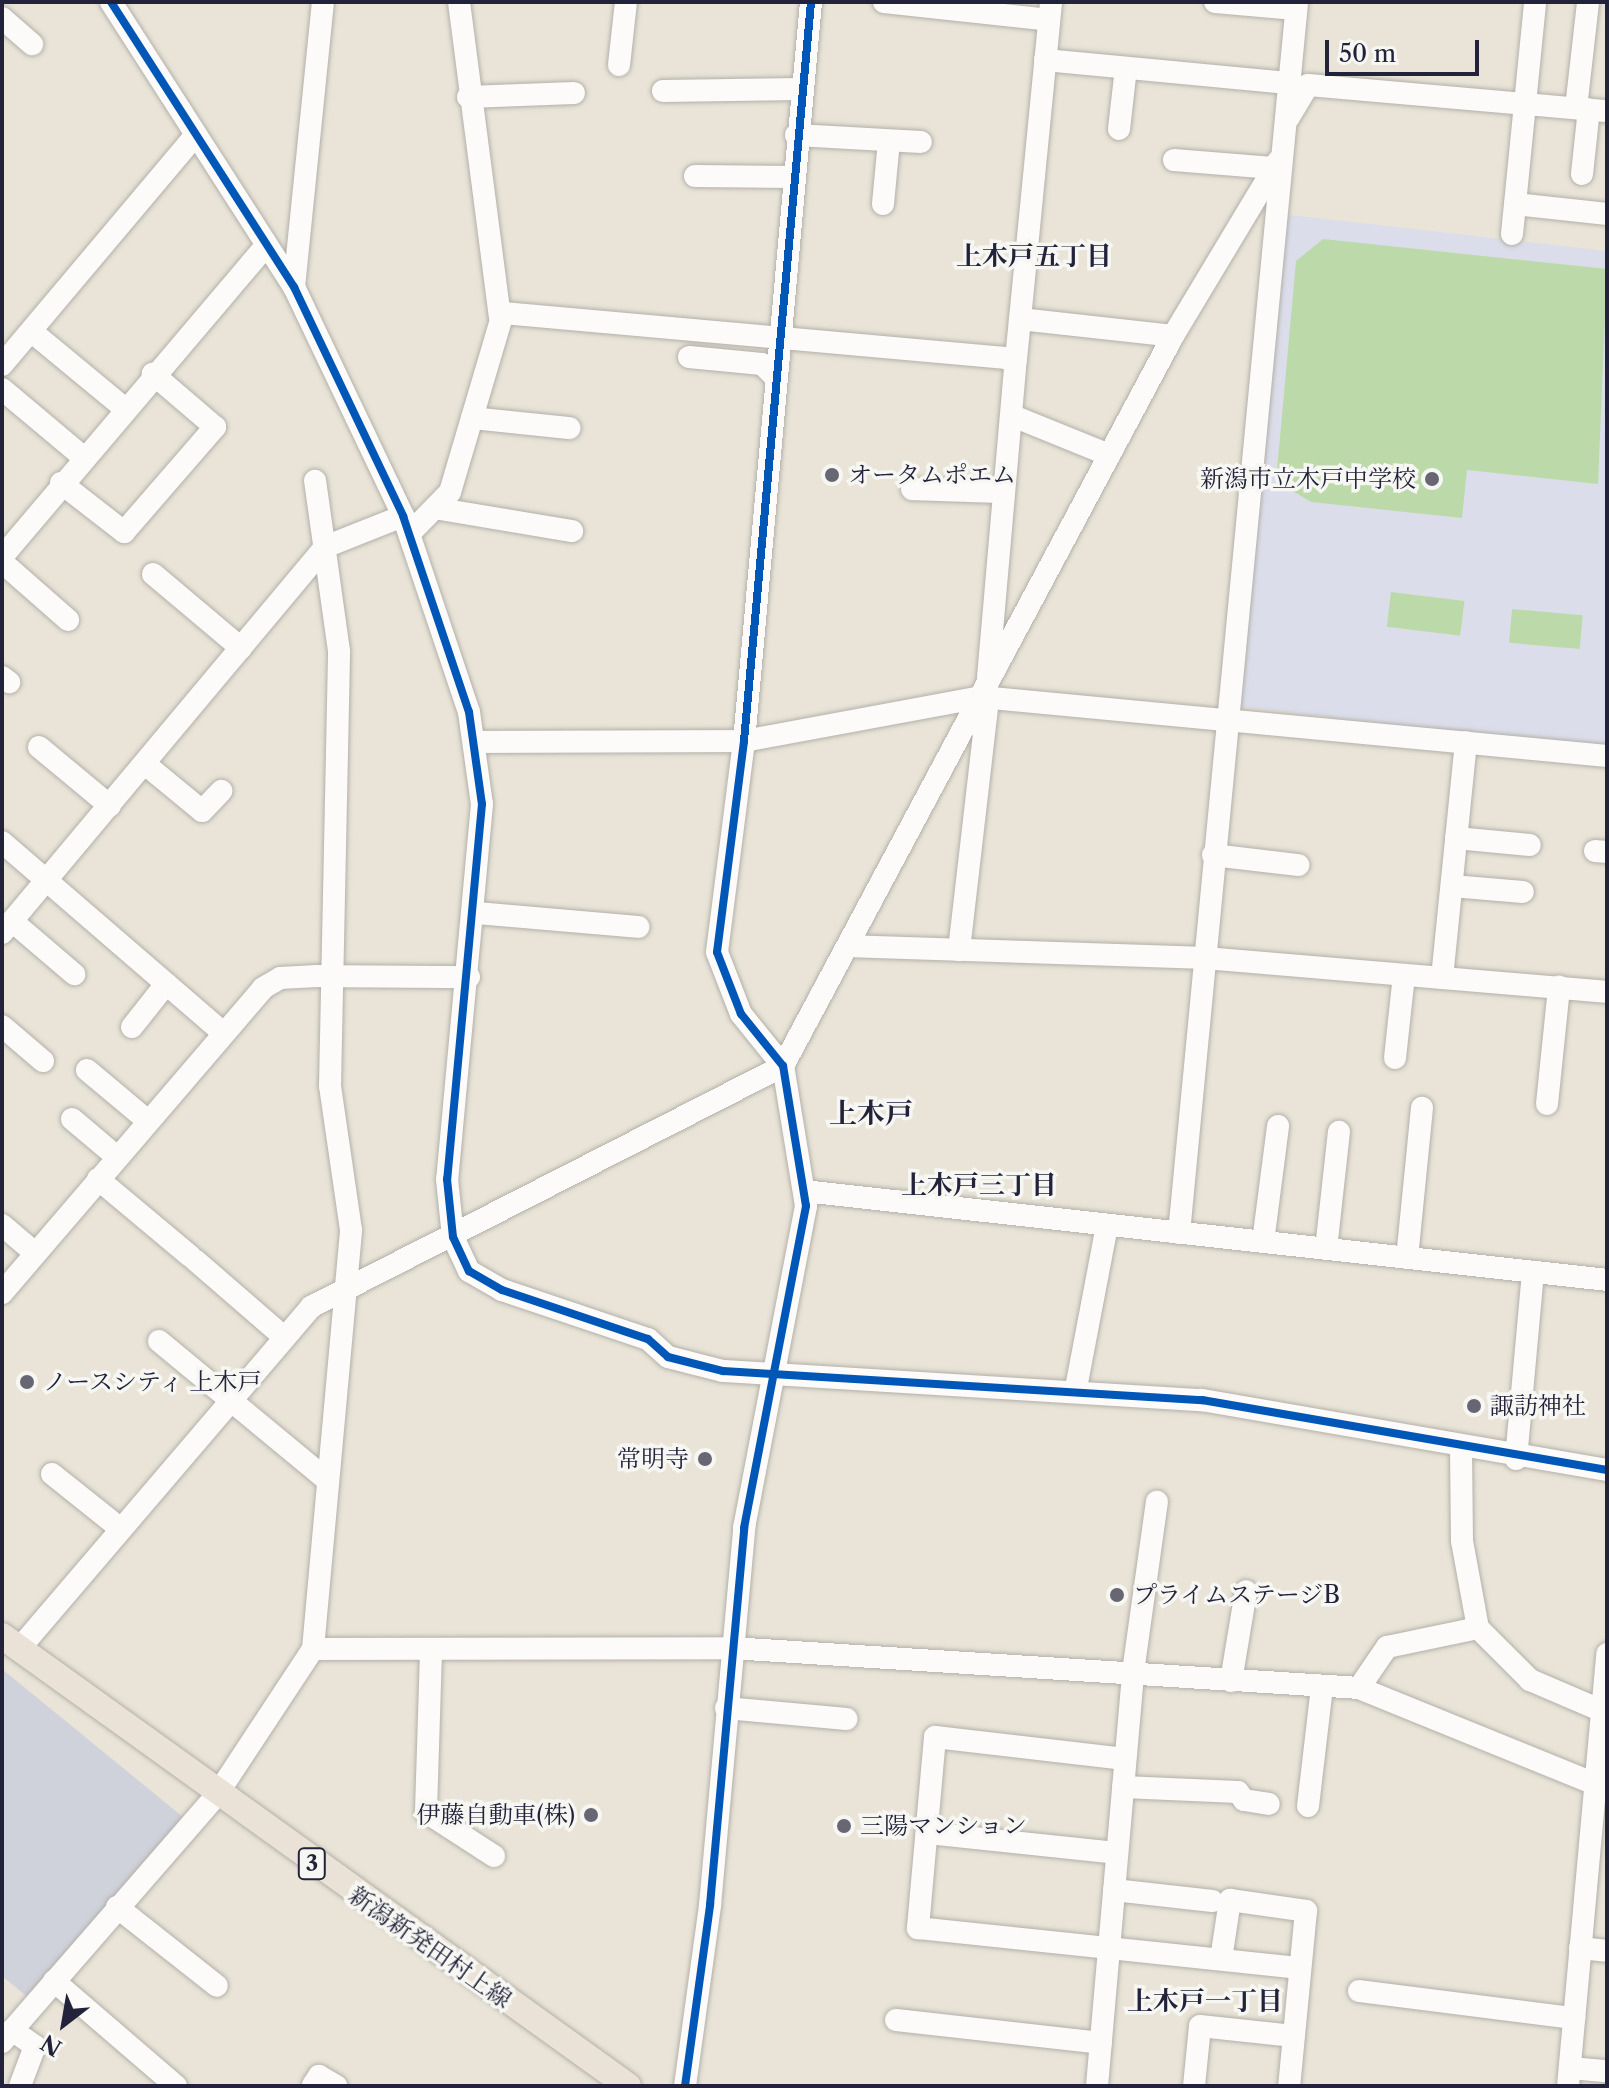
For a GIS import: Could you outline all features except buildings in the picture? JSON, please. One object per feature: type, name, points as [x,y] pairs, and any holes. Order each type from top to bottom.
[{"type":"main road","name":"新潟新発田村上線","points":[[10,1643],[216,1796],[614,2082]]},
{"type":"street","points":[[111,2],[265,247],[294,287],[406,525],[476,742],[482,804],[476,913],[447,1179],[453,1237],[469,1271],[502,1290],[648,1339],[668,1357],[723,1371],[1076,1388],[1202,1400],[1516,1459],[1607,1470]]},
{"type":"street","points":[[294,287],[323,2]]},
{"type":"street","points":[[440,509],[472,418],[500,317],[468,97],[459,2]]},
{"type":"street","points":[[619,65],[626,2]]},
{"type":"street","points":[[685,2086],[755,1451],[766,1395],[778,1373],[804,1191],[783,1066],[741,1014],[717,952],[744,741],[773,375],[811,2]]},
{"type":"street","points":[[884,2],[1050,11],[978,783],[959,950]]},
{"type":"street","points":[[1179,1233],[1276,164],[1284,125],[1296,6],[1215,2]]},
{"type":"street","points":[[1512,234],[1535,2]]},
{"type":"street","points":[[1582,174],[1591,110],[1588,2]]},
{"type":"street","points":[[2,18],[32,44]]},
{"type":"street","points":[[1045,60],[1288,83]]},
{"type":"street","points":[[1119,129],[1126,68]]},
{"type":"street","points":[[1284,125],[1308,85],[1591,110]]},
{"type":"street","points":[[663,91],[800,89]]},
{"type":"street","points":[[468,97],[574,93]]},
{"type":"street","points":[[796,135],[921,142]]},
{"type":"street","points":[[2,365],[195,136]]},
{"type":"street","points":[[883,204],[889,141]]},
{"type":"street","points":[[1174,160],[1276,164]]},
{"type":"street","points":[[10,1643],[121,1529],[311,1307],[783,1066],[985,694],[1173,336],[1276,164]]},
{"type":"street","points":[[695,176],[792,177]]},
{"type":"street","points":[[1515,204],[1607,214]]},
{"type":"street","points":[[68,620],[3,554],[153,374],[265,247]]},
{"type":"street","points":[[500,317],[777,336],[1016,359]]},
{"type":"street","points":[[1020,319],[1173,336]]},
{"type":"street","points":[[31,331],[124,408]]},
{"type":"street","points":[[689,357],[762,364],[773,375]]},
{"type":"street","points":[[61,483],[124,532],[215,427],[153,374]]},
{"type":"street","points":[[2,389],[83,457]]},
{"type":"street","points":[[1013,416],[1109,455]]},
{"type":"street","points":[[472,418],[569,428]]},
{"type":"street","points":[[20,2086],[35,2046],[7,2036],[216,1796],[313,1649],[326,1479],[351,1230],[330,1086],[329,976],[339,651],[315,481]]},
{"type":"street","points":[[912,489],[1004,492]]},
{"type":"street","points":[[74,974],[7,927],[325,547],[406,525],[440,509],[572,531]]},
{"type":"street","points":[[153,574],[241,648]]},
{"type":"street","points":[[476,742],[744,741],[985,694],[1607,756]]},
{"type":"street","points":[[1442,978],[1466,742]]},
{"type":"street","points":[[39,747],[110,806]]},
{"type":"street","points":[[145,764],[202,811],[221,791]]},
{"type":"street","points":[[944,766],[978,783]]},
{"type":"street","points":[[1456,838],[1530,845]]},
{"type":"street","points":[[2,842],[223,1033]]},
{"type":"street","points":[[1213,855],[1298,865]]},
{"type":"street","points":[[1452,886],[1523,892]]},
{"type":"street","points":[[476,913],[638,927]]},
{"type":"street","points":[[849,946],[1204,958],[1607,992]]},
{"type":"street","points":[[1395,1058],[1404,975]]},
{"type":"street","points":[[2,1293],[223,1033],[280,978],[469,977]]},
{"type":"street","points":[[132,1027],[166,984]]},
{"type":"street","points":[[1547,1104],[1559,987]]},
{"type":"street","points":[[2,1026],[43,1061]]},
{"type":"street","points":[[87,1070],[148,1121]]},
{"type":"street","points":[[1407,1258],[1422,1108]]},
{"type":"street","points":[[72,1119],[117,1157]]},
{"type":"street","points":[[1263,1242],[1278,1126]]},
{"type":"street","points":[[1326,1249],[1339,1132]]},
{"type":"street","points":[[98,1179],[284,1337]]},
{"type":"street","points":[[804,1191],[1607,1280]]},
{"type":"street","points":[[2,1225],[35,1253]]},
{"type":"street","points":[[1076,1388],[1107,1225]]},
{"type":"street","points":[[1516,1459],[1533,1272]]},
{"type":"street","points":[[159,1341],[326,1479]]},
{"type":"street","points":[[1461,1448],[1462,1541],[1478,1628],[1530,1680],[1604,1712]]},
{"type":"street","points":[[52,1474],[121,1529]]},
{"type":"street","points":[[1097,2086],[1133,1672],[1157,1502]]},
{"type":"street","points":[[1231,1681],[1246,1591]]},
{"type":"street","points":[[1359,1688],[1387,1647],[1478,1628]]},
{"type":"street","points":[[313,1649],[431,1652],[731,1648],[1359,1688],[1598,1797]]},
{"type":"street","points":[[431,1652],[426,1812],[494,1856]]},
{"type":"street","points":[[1607,1654],[1598,1797],[1569,2077],[1607,2071]]},
{"type":"street","points":[[1308,1806],[1322,1687]]},
{"type":"street","points":[[726,1708],[847,1719]]},
{"type":"street","points":[[1125,1759],[935,1737],[918,1928],[1299,1968]]},
{"type":"street","points":[[1123,1787],[1238,1792],[1244,1800],[1269,1804]]},
{"type":"street","points":[[927,1833],[1117,1853]]},
{"type":"street","points":[[1114,1890],[1212,1901]]},
{"type":"street","points":[[1221,1959],[1230,1900],[1306,1911],[1289,2086]]},
{"type":"street","points":[[117,1907],[217,1986]]},
{"type":"street","points":[[1580,1948],[1607,1951]]},
{"type":"street","points":[[54,1981],[176,2086]]},
{"type":"street","points":[[1359,1991],[1574,2018]]},
{"type":"street","points":[[896,2020],[1101,2043]]},
{"type":"street","points":[[1194,2086],[1200,2026],[1293,2036]]},
{"type":"street","points":[[313,2085],[319,2076],[336,2086]]},
{"type":"shaded area","name":"新潟市立木戸中学校","points":[[1282,214],[1607,251],[1607,751],[1237,706]]},
{"type":"shaded area","points":[[2,1669],[183,1817],[31,2000],[2,1976]]},
{"type":"green space","points":[[1323,239],[1607,269],[1598,484],[1467,470],[1462,518],[1311,502],[1276,481],[1296,261]]},
{"type":"green space","points":[[1391,592],[1464,601],[1460,636],[1387,627]]},
{"type":"green space","points":[[1512,609],[1583,615],[1580,649],[1509,643]]},
{"type":"cycle path","points":[[111,2],[294,287],[403,516],[469,712],[482,804],[447,1179],[453,1237],[469,1271],[502,1290],[648,1339],[668,1357],[723,1371],[1202,1400],[1607,1470]]},
{"type":"cycle path","points":[[685,2086],[710,1905],[744,1528],[806,1206],[783,1066],[741,1014],[717,952],[744,741],[811,2]]},
{"type":"place","name":"オータムポエム","points":[[832,475]]},
{"type":"place","name":"新潟市立木戸中学校","points":[[1432,479]]},
{"type":"place","name":"ノースシティ 上木戸","points":[[27,1382]]},
{"type":"place","name":"諏訪神社","points":[[1474,1406]]},
{"type":"place","name":"常明寺","points":[[705,1459]]},
{"type":"place","name":"プライムステージB","points":[[1117,1595]]},
{"type":"place","name":"伊藤自動車(株)","points":[[591,1815]]},
{"type":"place","name":"三陽マンション","points":[[844,1826]]},
{"type":"district","name":"上木戸五丁目","points":[[1034,257]]},
{"type":"district","name":"上木戸","points":[[871,1113]]},
{"type":"district","name":"上木戸三丁目","points":[[979,1186]]},
{"type":"district","name":"上木戸一丁目","points":[[1205,2002]]}]
